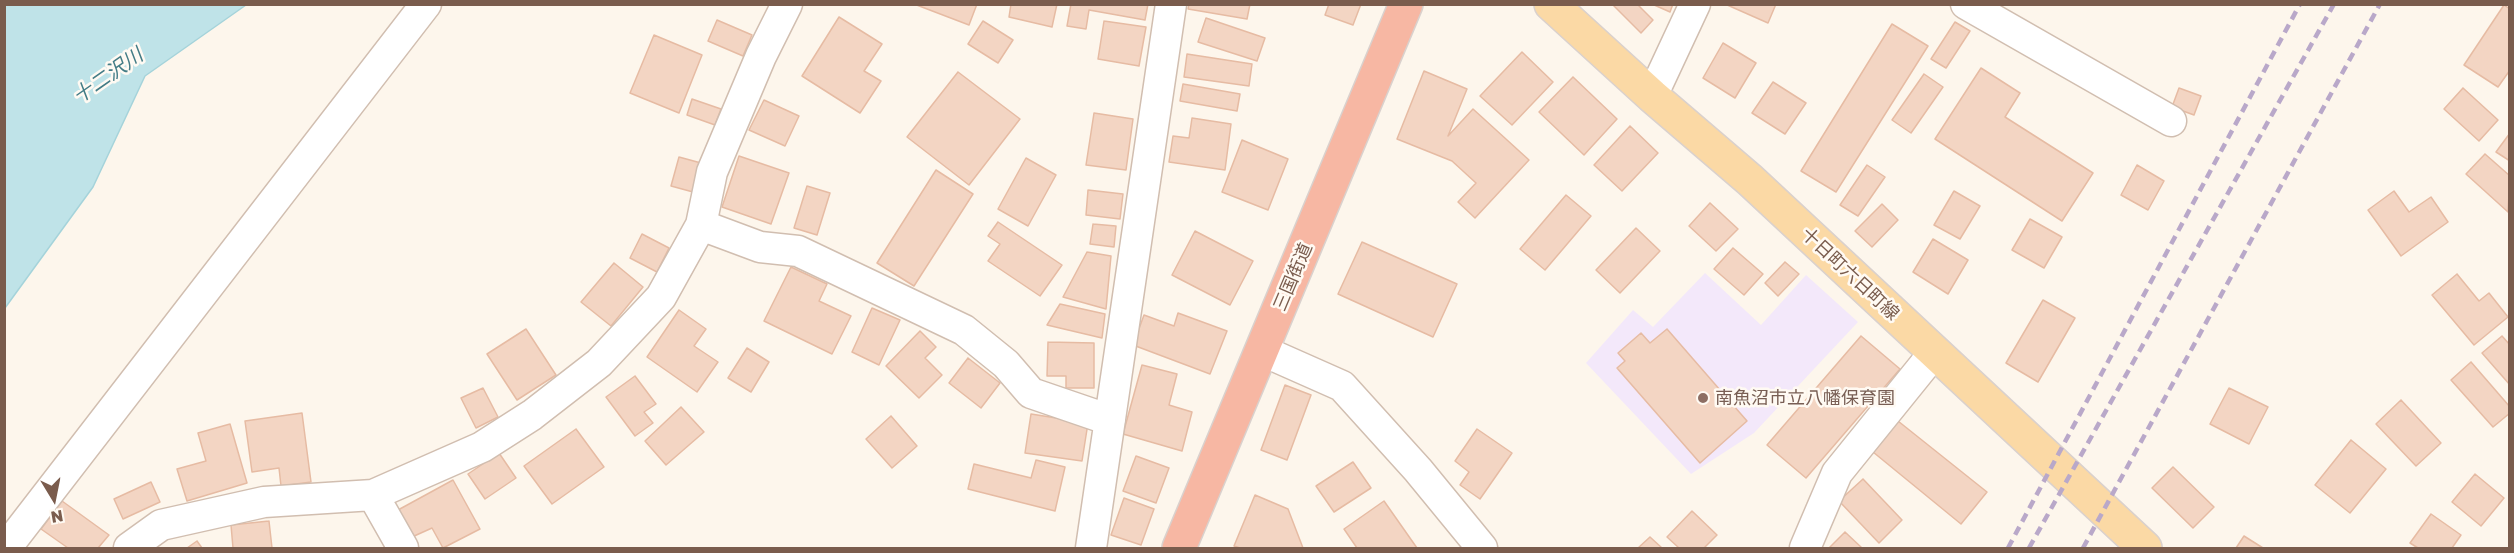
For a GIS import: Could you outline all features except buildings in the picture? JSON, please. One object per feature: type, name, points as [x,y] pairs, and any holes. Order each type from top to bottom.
[{"type":"highway","name":"三国街道","points":[[1179,549],[1406,4]]},
{"type":"main road","name":"十日町六日町線","points":[[1551,4],[1652,96],[1750,180],[2145,549]]},
{"type":"street","points":[[6,549],[426,4]]},
{"type":"street","points":[[129,549],[161,525],[264,502],[373,495],[482,447],[531,415],[599,363],[661,297],[701,225],[712,172],[761,56],[787,4]]},
{"type":"street","points":[[1091,549],[1171,4]]},
{"type":"street","points":[[1652,96],[1695,4]]},
{"type":"street","points":[[1966,4],[2171,120]]},
{"type":"street","points":[[701,225],[760,247],[798,250],[964,330],[1006,364],[1031,393],[1110,420]]},
{"type":"street","points":[[1263,351],[1342,386],[1418,470],[1482,549]]},
{"type":"street","points":[[1805,549],[1837,473],[1934,353]]},
{"type":"street","points":[[373,495],[403,549]]},
{"type":"shaded area","name":"南魚沼市立八幡保育園","points":[[1705,273],[1761,325],[1806,275],[1858,322],[1754,433],[1691,474],[1586,363],[1633,310],[1653,327]]},
{"type":"water","name":"十二沢川","points":[[5,4],[246,5],[145,76],[93,187],[5,308]]},
{"type":"railway","points":[[2008,548],[2300,4]]},
{"type":"railway","points":[[2029,548],[2334,4]]},
{"type":"railway","points":[[2083,548],[2380,4]]},
{"type":"place","name":"南魚沼市立八幡保育園","points":[[1703,398]]}]
